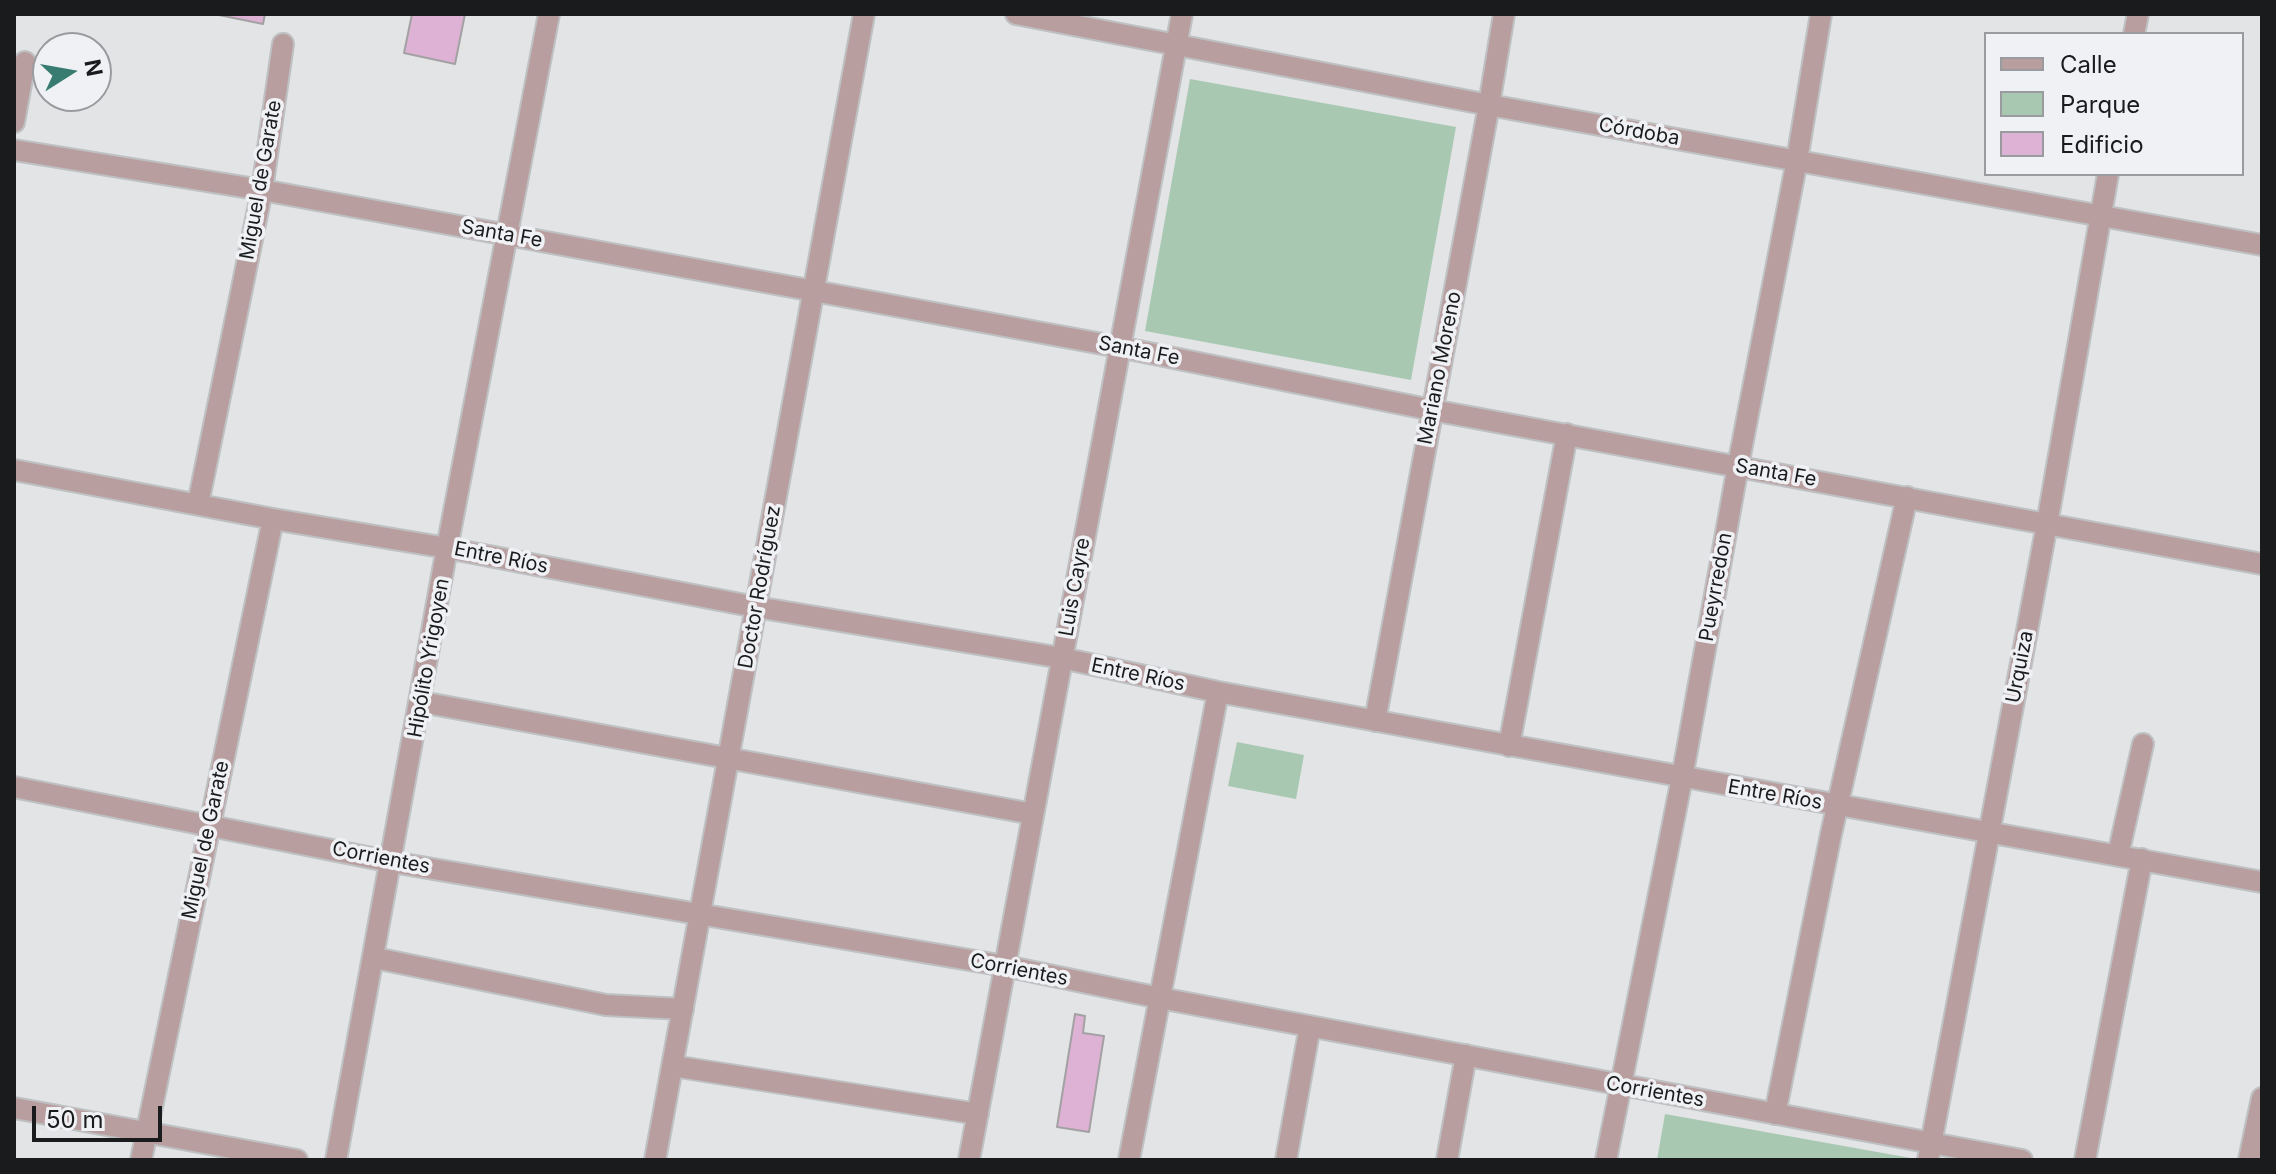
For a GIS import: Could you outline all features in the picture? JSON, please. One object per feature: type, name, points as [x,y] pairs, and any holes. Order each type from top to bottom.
[{"type":"street","name":"Hipólito Yrigoyen","points":[[336,1160],[447,548],[549,14]]},
{"type":"street","name":"Doctor Rodríguez","points":[[655,1160],[864,14]]},
{"type":"street","name":"Córdoba","points":[[1016,14],[1489,105],[2262,245]]},
{"type":"street","name":"Luis Cayre","points":[[969,1160],[1182,14]]},
{"type":"street","name":"Mariano Moreno","points":[[1375,721],[1504,14]]},
{"type":"street","name":"Pueyrredon","points":[[1606,1160],[1682,778],[1797,160],[1821,14]]},
{"type":"street","name":"Miguel de Garate","points":[[198,504],[262,190],[283,44]]},
{"type":"street","points":[[14,122],[25,62]]},
{"type":"street","name":"Santa Fe","points":[[14,150],[262,190],[1119,347],[1432,410],[2262,564]]},
{"type":"street","name":"Urquiza","points":[[1929,1151],[2047,524],[2108,176]]},
{"type":"street","points":[[1509,746],[1567,434]]},
{"type":"street","name":"Entre Ríos","points":[[14,470],[756,607],[1062,658],[1218,692],[2262,882]]},
{"type":"street","points":[[1775,1114],[1831,834],[1907,497]]},
{"type":"street","name":"Miguel de Garate","points":[[141,1160],[273,519]]},
{"type":"street","points":[[1129,1160],[1218,692]]},
{"type":"street","points":[[421,702],[1033,814]]},
{"type":"street","points":[[2118,855],[2143,744]]},
{"type":"street","name":"Corrientes","points":[[14,787],[392,862],[1005,966],[1775,1114],[1929,1151],[2022,1160]]},
{"type":"street","points":[[2085,1160],[2142,859]]},
{"type":"street","points":[[375,958],[606,1005],[683,1009]]},
{"type":"street","points":[[1286,1160],[1310,1026]]},
{"type":"street","points":[[1447,1160],[1466,1055]]},
{"type":"street","points":[[673,1066],[978,1114]]},
{"type":"street","points":[[2249,1160],[2262,1098]]},
{"type":"street","points":[[14,1108],[297,1160]]},
{"type":"green space","points":[[1190,79],[1456,127],[1411,380],[1145,331]]},
{"type":"green space","points":[[1237,742],[1304,755],[1296,799],[1228,786]]},
{"type":"green space","points":[[1665,1114],[1922,1160],[1657,1160]]},
{"type":"building","points":[[214,14],[265,14],[263,24]]},
{"type":"building","points":[[412,14],[465,14],[455,64],[404,53]]},
{"type":"building","points":[[1075,1014],[1085,1016],[1083,1033],[1104,1036],[1089,1132],[1057,1127]]}]
